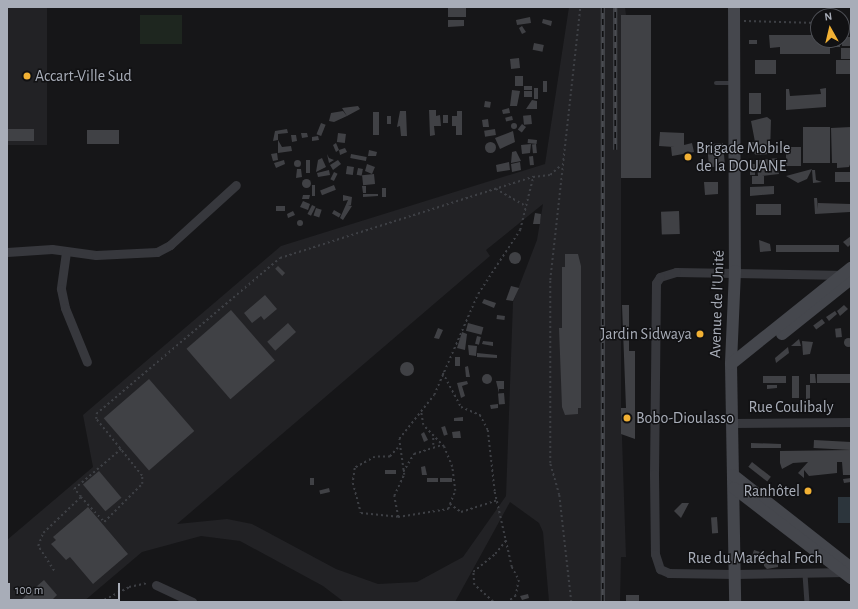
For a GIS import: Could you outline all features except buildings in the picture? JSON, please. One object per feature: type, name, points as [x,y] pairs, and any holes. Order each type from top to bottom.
[{"type":"main road","name":"Avenue de l'Unité","points":[[734,7],[735,271],[732,423],[735,602]]},
{"type":"main road","points":[[732,369],[849,274]]},
{"type":"main road","points":[[733,475],[849,572]]},
{"type":"main road","points":[[734,488],[849,572]]},
{"type":"street","points":[[7,252],[52,249],[96,256],[157,252],[170,245],[236,185]]},
{"type":"street","points":[[66,252],[62,289],[65,308],[87,362]]},
{"type":"street","points":[[735,271],[849,274]]},
{"type":"street","name":"Rue du Maréchal Foch","points":[[735,271],[668,273],[656,283],[654,474],[655,554],[660,569],[668,573],[805,574],[849,572]]},
{"type":"street","name":"Rue Coulibaly","points":[[732,423],[851,422]]},
{"type":"street","points":[[156,585],[192,602]]},
{"type":"lane","points":[[716,84],[734,83]]},
{"type":"lane","points":[[805,574],[807,602]]},
{"type":"path","points":[[571,602],[559,495],[550,463],[550,280],[561,165],[580,7]]},
{"type":"path","points":[[734,21],[810,23]]},
{"type":"path","points":[[121,449],[74,489],[104,522],[139,488],[142,476],[96,414],[280,258],[533,177],[556,173],[561,165]]},
{"type":"path","points":[[421,413],[424,425],[441,444],[448,455],[455,479],[450,504],[441,512],[398,517],[361,513],[353,478],[361,462],[390,457],[398,447],[401,435],[421,413],[443,373],[478,294],[524,222],[524,205],[533,177]]},
{"type":"path","points":[[495,189],[524,205]]},
{"type":"path","points":[[443,373],[461,407],[480,415],[486,425],[497,500],[507,539],[512,567],[519,580],[516,596],[508,602]]},
{"type":"path","points":[[433,435],[433,445]]},
{"type":"path","points":[[403,472],[414,454],[433,445],[441,444]]},
{"type":"path","points":[[398,447],[403,472],[402,483],[394,496],[398,517]]},
{"type":"path","points":[[54,571],[41,553],[38,540],[81,497]]},
{"type":"path","points":[[450,504],[461,512],[497,500]]},
{"type":"path","points":[[493,602],[474,585],[473,572],[495,554],[507,539]]},
{"type":"path","points":[[100,602],[130,586],[156,585]]},
{"type":"shaded area","name":"Accart-Ville Sud","points":[[7,7],[47,7],[47,145],[7,145]]},
{"type":"shaded area","points":[[569,7],[625,7],[626,15],[621,16],[621,408],[626,557],[621,557],[620,602],[549,602],[543,532],[539,523],[510,502],[455,602],[344,602],[323,586],[240,541],[201,536],[142,552],[83,602],[7,602],[7,540],[93,467],[83,415],[281,246],[545,164]],"holes":[[[543,204],[537,240],[513,302],[506,496],[463,557],[417,582],[378,584],[336,569],[252,524],[227,519],[177,524],[490,256],[486,250]]]},
{"type":"shaded area","points":[[140,15],[182,15],[182,44],[140,44]]},
{"type":"shaded area","points":[[838,497],[850,497],[850,523],[838,523]]},
{"type":"railway","points":[[603,7],[603,602]]},
{"type":"railway","points":[[615,7],[615,150]]},
{"type":"place","name":"Accart-Ville Sud","points":[[27,76]]},
{"type":"place","name":"Brigade Mobile de la DOUANE","points":[[688,157]]},
{"type":"place","name":"Jardin Sidwaya","points":[[700,334]]},
{"type":"place","name":"Bobo-Dioulasso","points":[[627,418]]},
{"type":"place","name":"Ranhôtel","points":[[808,491]]}]
